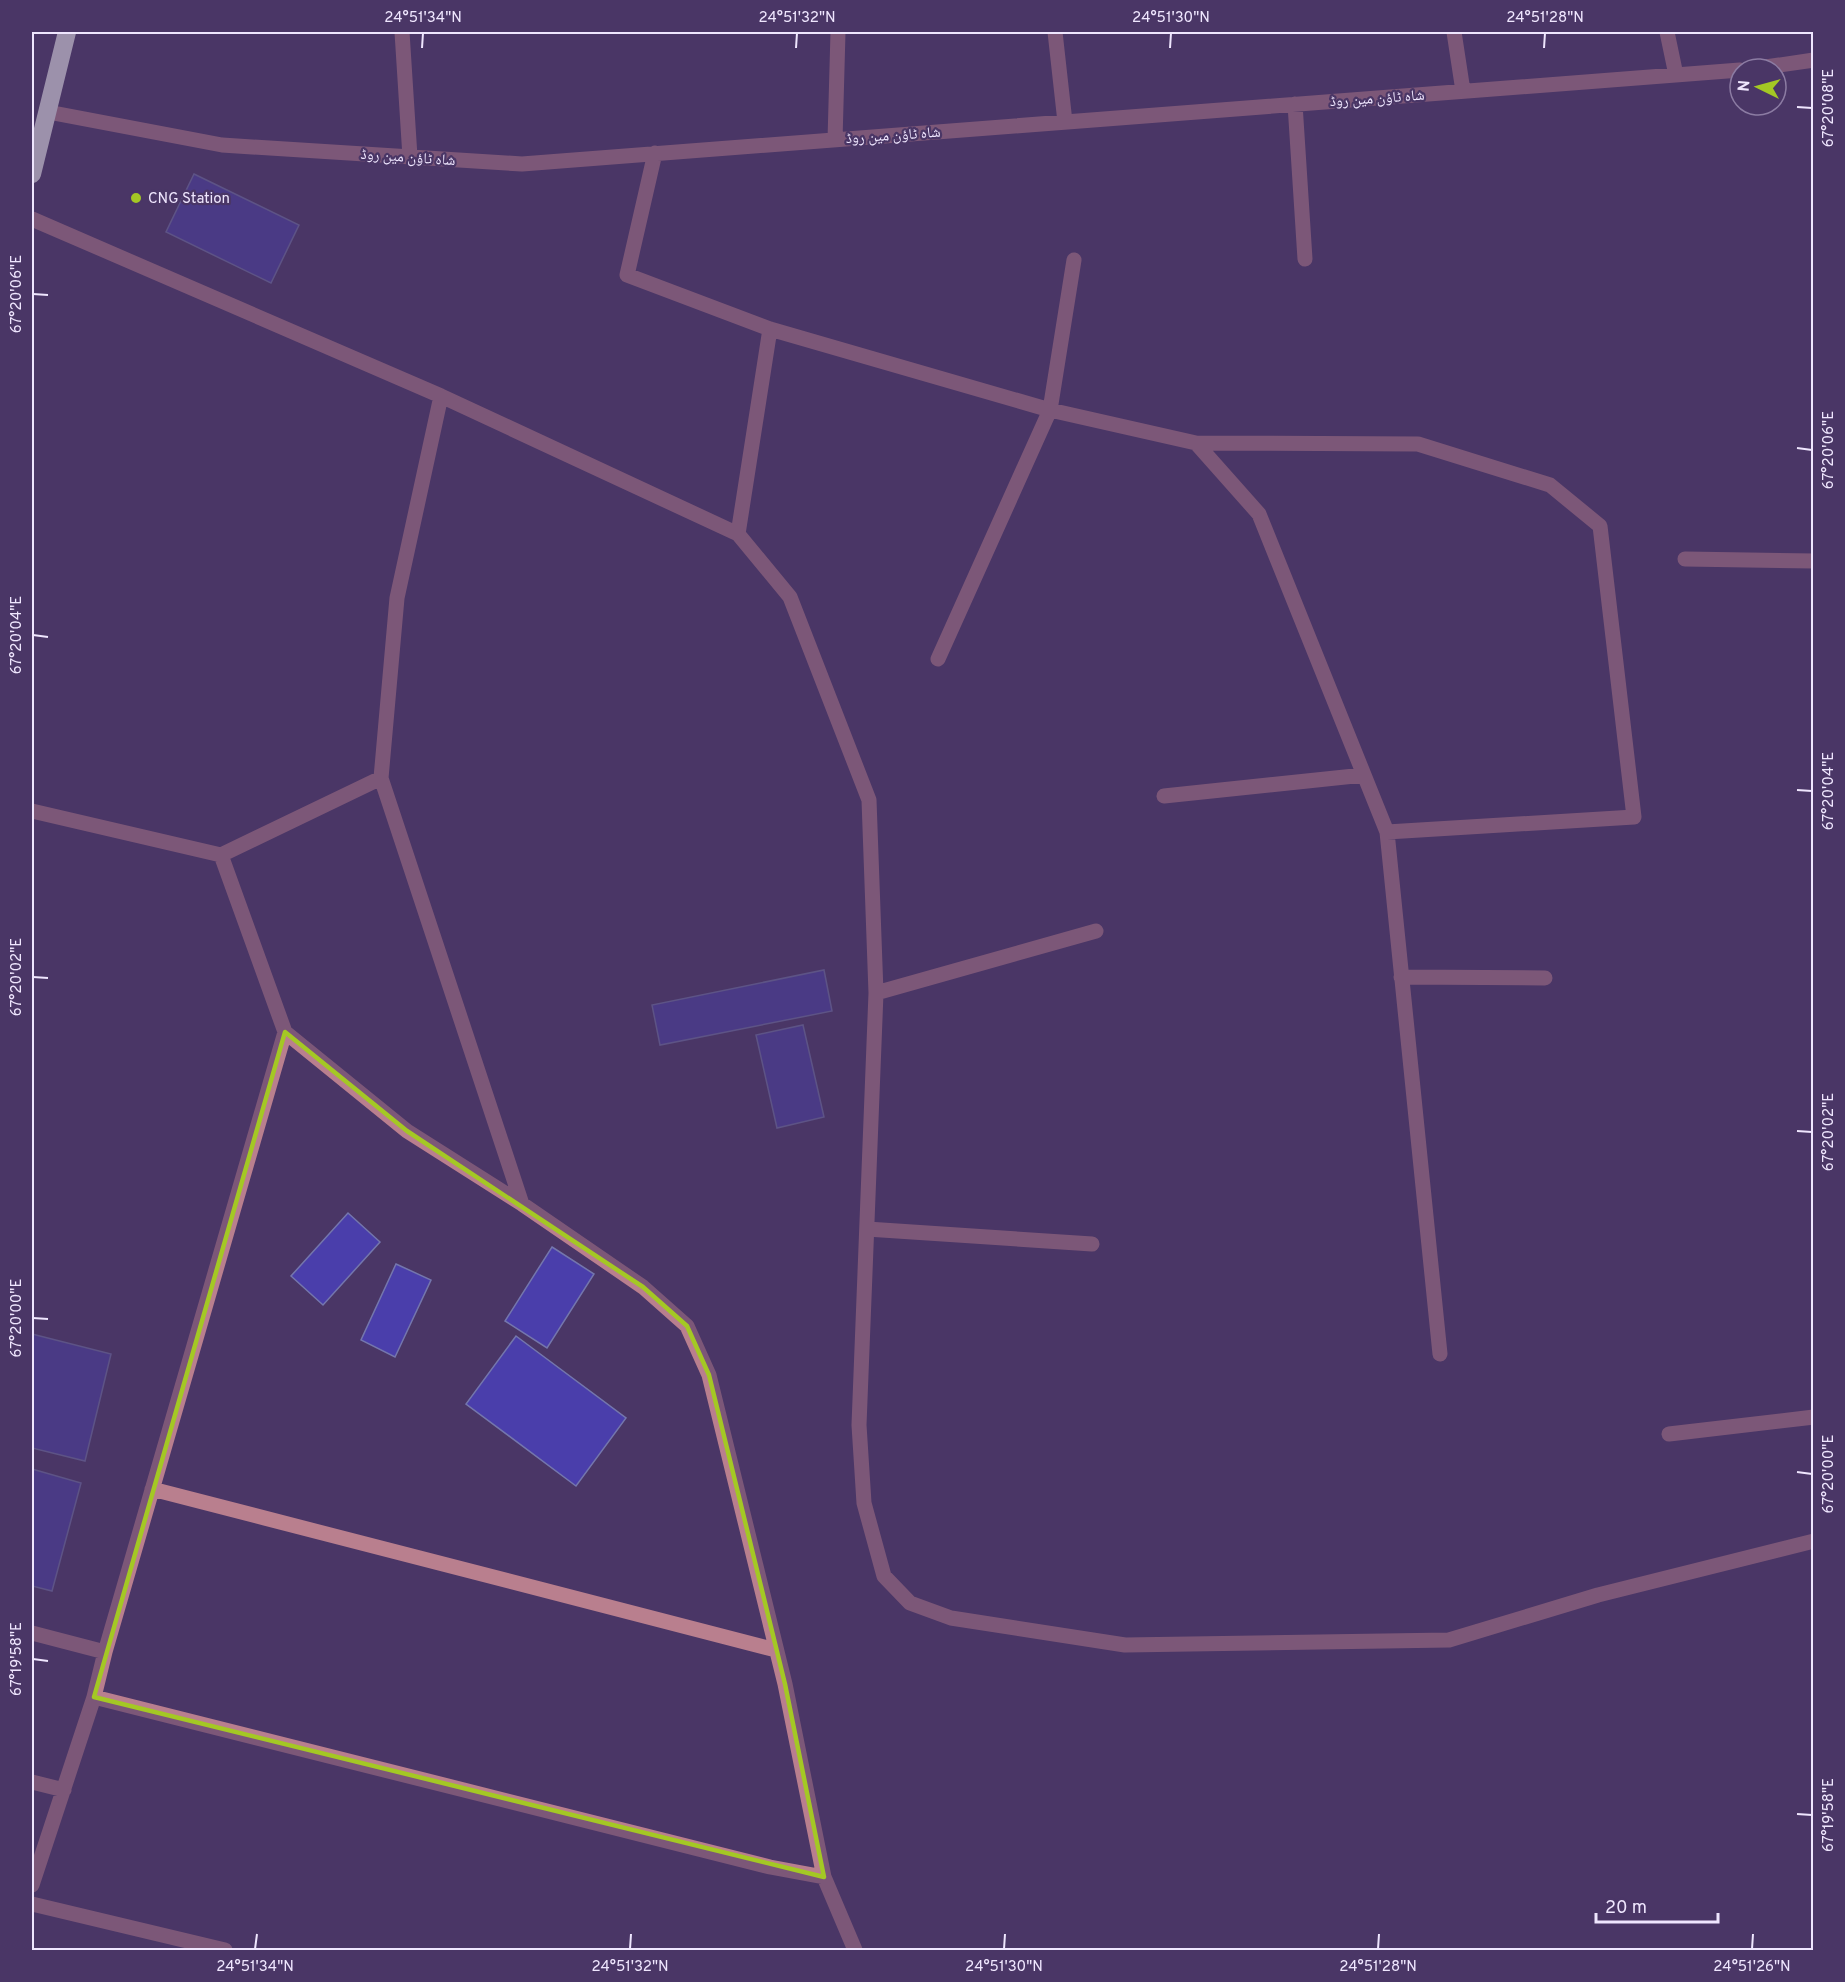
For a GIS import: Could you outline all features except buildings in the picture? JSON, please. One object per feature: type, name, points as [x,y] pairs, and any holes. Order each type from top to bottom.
[{"type":"highway","points":[[32,174],[67,32]]},
{"type":"street","points":[[402,32],[410,157]]},
{"type":"street","points":[[835,140],[838,32]]},
{"type":"street","points":[[1055,32],[1065,122]]},
{"type":"street","points":[[1454,32],[1463,91]]},
{"type":"street","points":[[1667,32],[1676,75]]},
{"type":"street","points":[[1788,64],[1814,60]]},
{"type":"street","name":"شاہ ٹاؤن مین روڈ","points":[[48,112],[222,145],[522,164],[1728,71]]},
{"type":"street","points":[[1295,104],[1305,259]]},
{"type":"street","points":[[655,153],[627,275],[770,329],[1050,410],[1196,443],[1418,444],[1550,485],[1600,526],[1634,817],[1387,832]]},
{"type":"street","points":[[32,219],[441,396],[738,534],[790,597],[869,800],[876,993],[859,1425],[864,1503],[884,1576],[910,1603],[951,1618],[1125,1645],[1449,1640],[1598,1595],[1814,1541]]},
{"type":"street","points":[[938,659],[1050,410],[1074,260]]},
{"type":"street","points":[[738,534],[770,329]]},
{"type":"street","points":[[441,396],[397,598],[381,778],[522,1204]]},
{"type":"street","points":[[1196,443],[1259,514],[1387,832],[1440,1354]]},
{"type":"street","points":[[1685,560],[1814,561]]},
{"type":"street","points":[[1164,796],[1364,775]]},
{"type":"street","points":[[32,811],[221,855],[381,778]]},
{"type":"street","points":[[221,855],[285,1032],[407,1131],[522,1204],[643,1287],[687,1326],[709,1375],[785,1684],[824,1877],[855,1950]]},
{"type":"street","points":[[876,993],[1096,931]]},
{"type":"street","points":[[1401,977],[1545,978]]},
{"type":"street","points":[[32,1885],[94,1697],[105,1652],[285,1032]]},
{"type":"street","points":[[867,1229],[1092,1244]]},
{"type":"street","points":[[1669,1434],[1814,1417]]},
{"type":"street","points":[[152,1490],[776,1650]]},
{"type":"street","points":[[32,1633],[105,1652]]},
{"type":"street","points":[[94,1697],[770,1867],[824,1877]]},
{"type":"street","points":[[32,1782],[64,1790]]},
{"type":"street","points":[[32,1904],[225,1950]]},
{"type":"highlighted area","points":[[285,1032],[407,1131],[643,1287],[687,1326],[709,1375],[785,1684],[824,1877],[94,1697]]},
{"type":"place","name":"CNG Station","points":[[136,198]]}]
